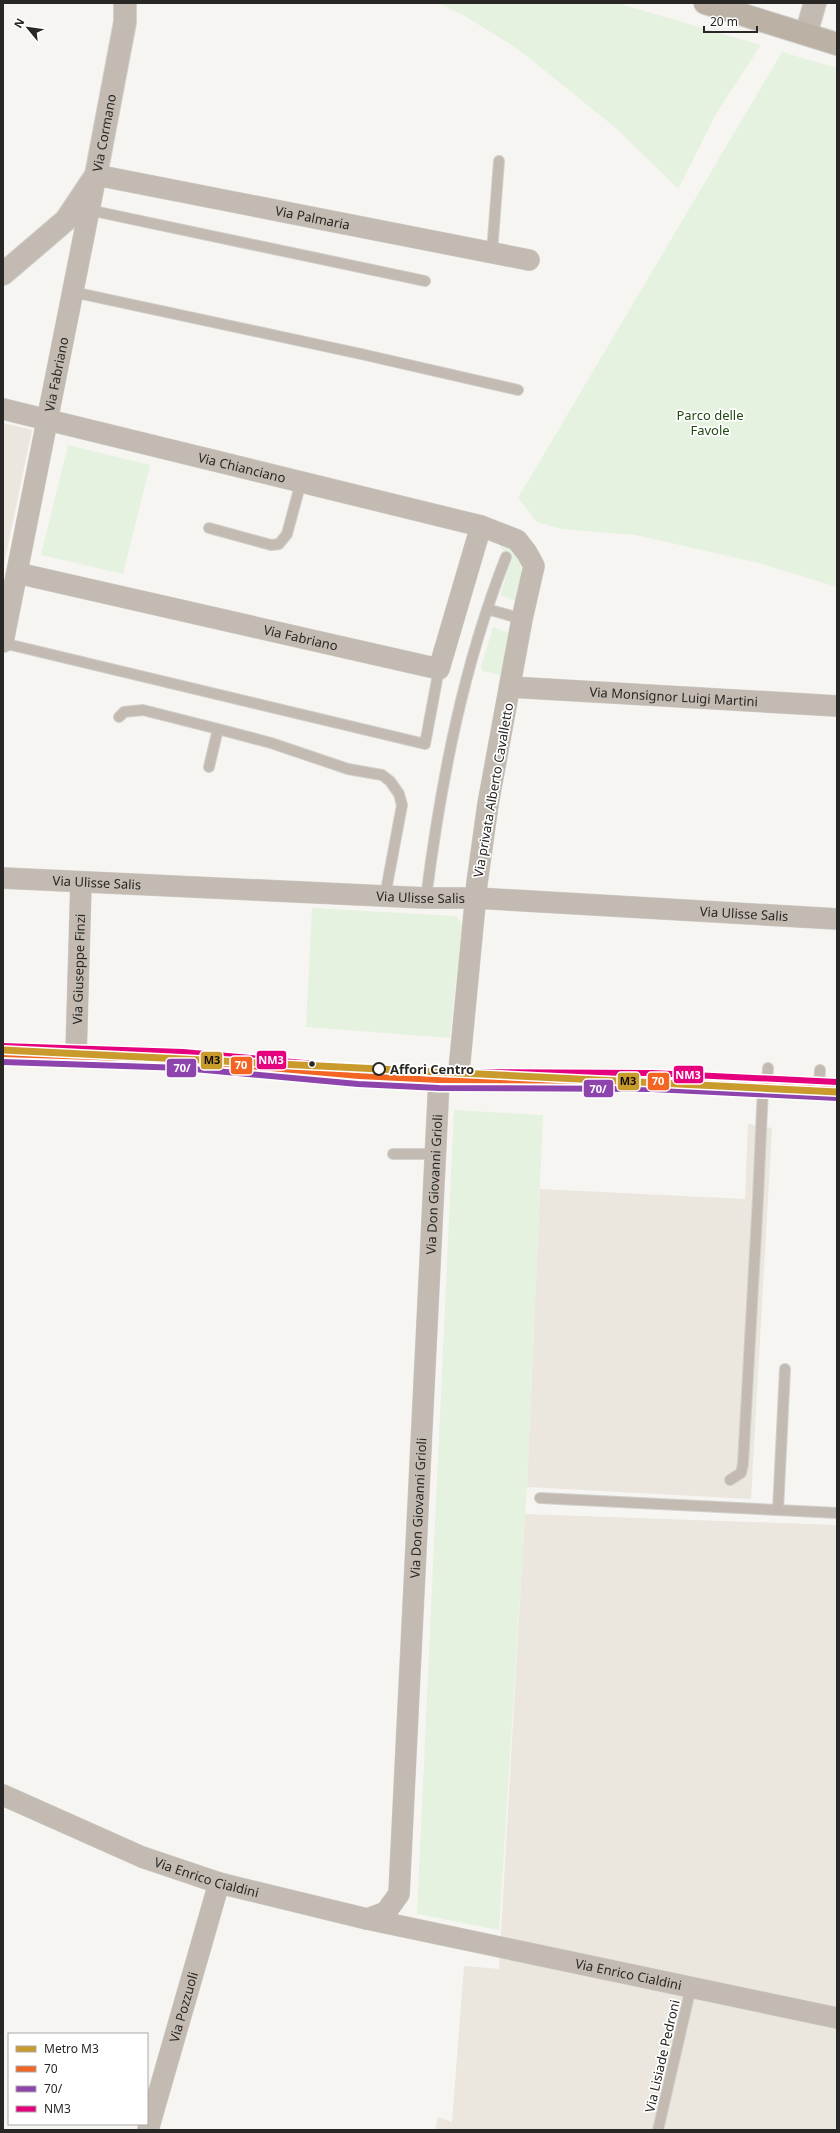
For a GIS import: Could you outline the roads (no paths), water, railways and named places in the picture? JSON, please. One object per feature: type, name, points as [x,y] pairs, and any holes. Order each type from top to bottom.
[{"type":"main road","points":[[705,3],[837,44]]},
{"type":"main road","points":[[3,1054],[183,1060],[359,1076],[448,1081],[766,1080],[825,1083]]},
{"type":"street","name":"Via Cormano","points":[[3,274],[66,220],[96,175],[125,22],[125,3]]},
{"type":"street","points":[[806,34],[815,3]]},
{"type":"street","name":"Via Fabriano","points":[[3,643],[96,175]]},
{"type":"street","name":"Via Palmaria","points":[[96,175],[529,260]]},
{"type":"street","name":"Via Chianciano","points":[[3,408],[481,526]]},
{"type":"street","points":[[439,669],[481,526]]},
{"type":"street","name":"Via privata Alberto Cavalletto","points":[[448,1081],[476,898],[488,804],[522,619],[534,566],[527,552],[517,540],[481,526]]},
{"type":"street","name":"Via Fabriano","points":[[17,573],[439,669]]},
{"type":"street","name":"Via Monsignor Luigi Martini","points":[[510,687],[837,706]]},
{"type":"street","name":"Via Ulisse Salis","points":[[3,878],[426,898],[476,898],[837,919]]},
{"type":"street","name":"Via Giuseppe Finzi","points":[[76,1056],[82,882]]},
{"type":"street","name":"Via Don Giovanni Grioli","points":[[399,1894],[434,1154],[448,1081]]},
{"type":"street","name":"Via Enrico Cialdini","points":[[3,1795],[142,1857],[219,1883],[367,1919],[837,2018]]},
{"type":"street","name":"Via Pozzuoli","points":[[148,2130],[219,1883]]},
{"type":"street","points":[[367,1919],[386,1912],[399,1894]]},
{"type":"street","points":[[399,1894],[407,1918],[420,1930]]},
{"type":"lane","points":[[492,252],[499,161]]},
{"type":"lane","points":[[89,210],[425,281]]},
{"type":"lane","points":[[73,292],[361,354],[518,390]]},
{"type":"lane","points":[[209,528],[271,545],[279,544],[287,534],[301,482]]},
{"type":"lane","points":[[426,898],[440,801],[468,670],[487,609],[506,557]]},
{"type":"lane","points":[[487,609],[522,619]]},
{"type":"lane","points":[[3,643],[425,744],[439,669]]},
{"type":"lane","points":[[119,717],[124,712],[143,710],[271,742],[348,769],[382,775],[390,781],[399,794],[402,805],[385,896]]},
{"type":"lane","points":[[209,767],[218,729]]},
{"type":"lane","points":[[730,1480],[741,1473],[743,1464],[766,1080]]},
{"type":"lane","points":[[393,1154],[434,1154]]},
{"type":"lane","points":[[778,1510],[785,1369]]},
{"type":"lane","points":[[540,1498],[837,1513]]},
{"type":"lane","name":"Via Lisiade Pedroni","points":[[658,2130],[691,1987]]},
{"type":"metro line","name":"M3","points":[[3,1050],[837,1092]]},
{"type":"place","name":"Affori Centro","points":[[379,1069]]},
{"type":"park label","name":"Parco delle Favole","points":[[710,422]]}]
